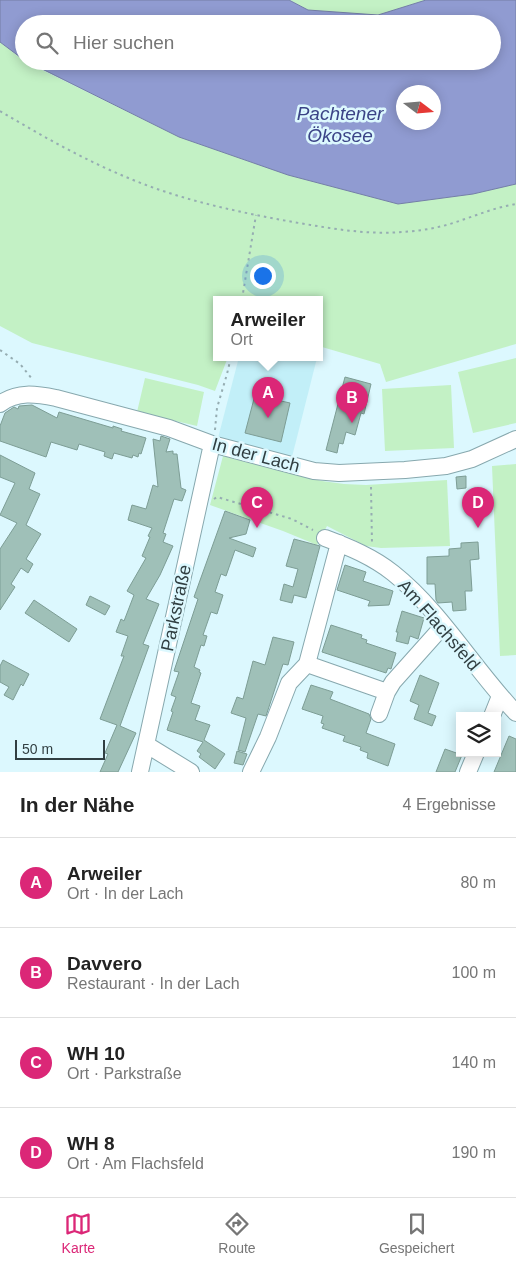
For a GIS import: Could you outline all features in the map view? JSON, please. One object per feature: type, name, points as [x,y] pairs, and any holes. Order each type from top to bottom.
[{"type":"street","name":"In der Lach","points":[[0,404],[21,394],[40,395],[144,421],[212,444],[314,470],[339,473],[384,472],[446,466],[472,459],[516,439]]},
{"type":"street","name":"Parkstraße","points":[[140,772],[212,444]]},
{"type":"street","name":"Am Flachsfeld","points":[[332,541],[367,556],[392,572],[417,594],[516,713]]},
{"type":"street","points":[[251,772],[268,737],[289,683],[307,664],[332,541]]},
{"type":"street","points":[[379,714],[393,682],[443,626]]},
{"type":"street","points":[[307,664],[387,692]]},
{"type":"street","points":[[494,712],[500,696]]},
{"type":"street","points":[[147,745],[191,772]]},
{"type":"street","points":[[468,772],[474,757]]},
{"type":"path","points":[[0,112],[47,139],[127,177],[171,193],[256,215],[348,230],[376,233],[404,232],[429,229],[460,221],[501,206],[516,204]]},
{"type":"path","points":[[242,296],[256,215]]},
{"type":"path","points":[[0,350],[20,364],[34,382],[40,395]]},
{"type":"path","points":[[212,444],[217,408],[230,361]]},
{"type":"path","points":[[367,556],[372,544],[371,484]]},
{"type":"path","points":[[199,500],[211,501],[217,497],[292,519],[332,541]]},
{"type":"shaded area","points":[[238,361],[316,361],[292,457],[218,438]]},
{"type":"green space","points":[[290,0],[426,0],[378,15],[308,10]]},
{"type":"green space","points":[[0,42],[15,54],[15,70],[42,70],[179,137],[288,175],[398,204],[473,194],[516,184],[516,344],[386,382],[380,364],[323,347],[323,296],[213,296],[213,361],[226,361],[215,391],[32,343],[0,326]]},
{"type":"green space","points":[[516,358],[516,423],[473,433],[458,372]]},
{"type":"green space","points":[[145,378],[204,392],[197,426],[137,412]]},
{"type":"green space","points":[[451,385],[454,448],[385,451],[382,389]]},
{"type":"green space","points":[[223,456],[322,481],[344,484],[366,485],[447,480],[450,546],[381,548],[366,546],[327,526],[317,545],[210,505]]},
{"type":"green space","points":[[516,464],[516,655],[500,656],[492,466]]},
{"type":"water","name":"Pachtener Ökosee","points":[[0,0],[289,0],[308,10],[378,15],[15,15],[15,53],[0,42]]},
{"type":"water","name":"Pachtener Ökosee","points":[[426,0],[516,0],[516,184],[473,194],[398,204],[288,175],[179,137],[44,70],[501,70],[501,15],[378,15]]},
{"type":"building","points":[[345,377],[371,384],[364,414],[361,413],[355,435],[346,432],[343,444],[339,443],[337,453],[326,450]]},
{"type":"building","points":[[255,395],[290,403],[281,442],[245,433]]},
{"type":"building","points":[[32,405],[57,418],[59,412],[113,428],[113,426],[122,429],[121,431],[146,438],[141,454],[139,453],[138,457],[133,455],[132,458],[114,453],[112,459],[104,456],[105,452],[79,444],[77,450],[51,442],[46,457],[0,441],[0,426],[5,413],[14,407],[18,409],[19,406]]},
{"type":"building","points":[[161,436],[170,439],[166,452],[173,451],[173,454],[177,454],[181,488],[186,490],[182,501],[174,499],[163,533],[166,534],[163,542],[173,546],[160,575],[146,599],[159,604],[143,644],[149,646],[120,726],[136,733],[118,772],[100,772],[108,754],[105,753],[117,725],[100,719],[124,656],[121,656],[128,636],[116,632],[121,619],[124,621],[134,595],[127,591],[146,558],[142,556],[152,528],[128,520],[132,505],[146,509],[153,485],[158,487],[153,439],[160,441]]},
{"type":"building","points":[[0,455],[35,473],[29,489],[40,494],[26,525],[41,534],[26,559],[33,564],[28,573],[21,568],[11,584],[15,587],[0,610],[0,549],[17,523],[0,515],[15,483],[0,477]]},
{"type":"building","points":[[466,476],[466,488],[457,489],[456,477]]},
{"type":"building","points":[[225,511],[250,520],[246,534],[229,538],[256,548],[253,557],[235,550],[226,576],[221,574],[215,592],[223,595],[217,614],[211,612],[203,635],[207,636],[204,646],[201,645],[194,667],[200,670],[199,672],[201,673],[191,703],[200,706],[195,720],[210,725],[204,740],[225,754],[215,769],[199,757],[201,754],[197,751],[203,742],[167,730],[176,697],[171,695],[179,672],[174,671],[198,599],[194,597]]},
{"type":"building","points":[[294,539],[320,546],[306,598],[294,595],[292,603],[280,600],[284,584],[293,587],[298,569],[286,566]]},
{"type":"building","points":[[478,542],[479,559],[470,560],[472,591],[465,591],[466,610],[453,611],[452,602],[438,603],[436,600],[435,584],[427,584],[427,557],[449,556],[449,549],[461,548],[461,543]]},
{"type":"building","points":[[345,565],[366,572],[363,581],[393,591],[389,605],[368,606],[370,601],[337,590]]},
{"type":"building","points":[[90,596],[110,606],[105,615],[86,605]]},
{"type":"building","points":[[34,600],[77,629],[69,642],[25,613]]},
{"type":"building","points":[[402,611],[424,618],[418,639],[410,636],[408,644],[396,641],[398,632],[396,632]]},
{"type":"building","points":[[331,625],[362,635],[361,638],[367,640],[366,643],[396,653],[391,669],[388,668],[386,673],[322,652]]},
{"type":"building","points":[[273,637],[294,642],[288,665],[283,664],[266,716],[258,714],[245,752],[238,750],[246,718],[231,713],[237,697],[243,699],[253,661],[265,665]]},
{"type":"building","points":[[3,660],[29,674],[23,686],[21,684],[13,700],[4,695],[9,687],[0,682],[0,666]]},
{"type":"building","points":[[420,675],[439,683],[428,713],[436,716],[432,726],[414,719],[419,705],[410,701]]},
{"type":"building","points":[[311,685],[333,692],[330,699],[369,714],[371,719],[366,733],[395,744],[388,766],[367,758],[368,753],[360,750],[361,747],[343,741],[345,736],[322,728],[324,724],[321,723],[323,716],[302,709]]},
{"type":"building","points":[[509,736],[516,739],[516,772],[494,772]]},
{"type":"building","points":[[445,749],[456,753],[456,757],[461,757],[455,772],[436,772]]},
{"type":"building","points":[[237,751],[247,754],[243,765],[234,763]]},
{"type":"place","name":"Arweiler","points":[[268,418]]},
{"type":"place","name":"Davvero","points":[[352,423]]},
{"type":"place","name":"WH 10","points":[[257,528]]},
{"type":"place","name":"WH 8","points":[[478,528]]}]
